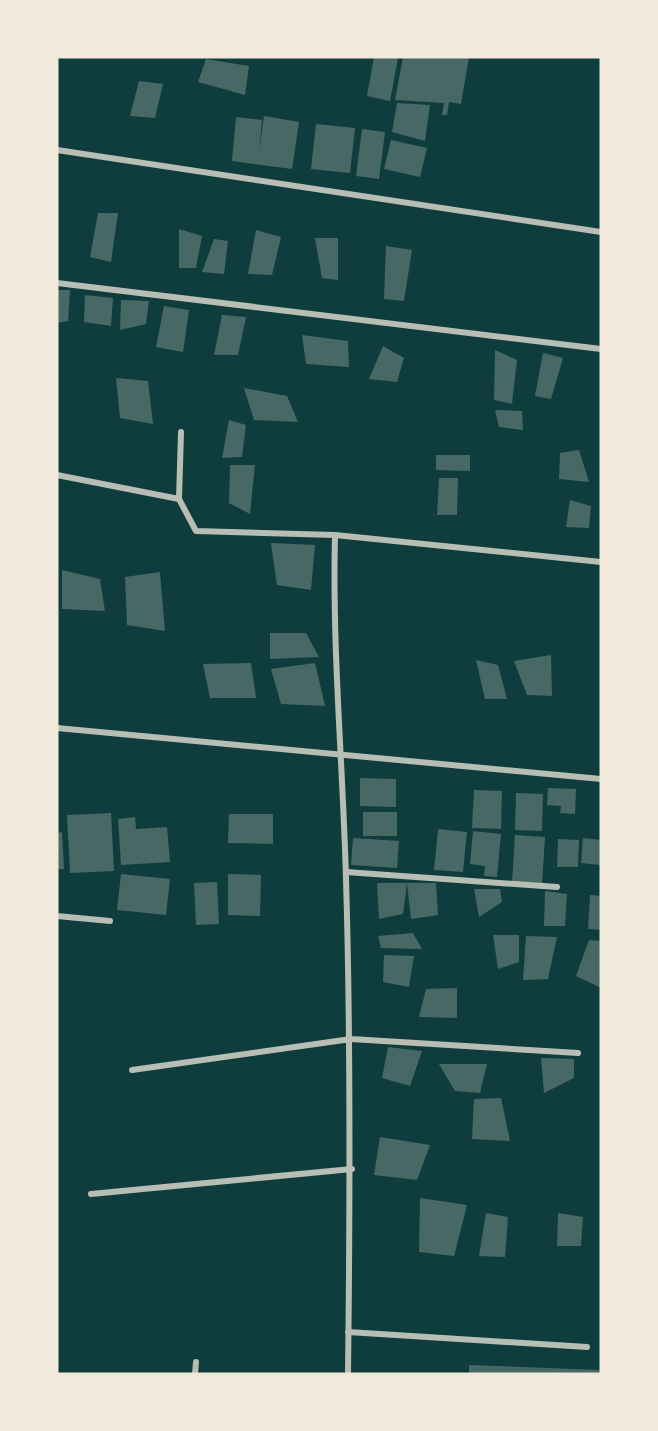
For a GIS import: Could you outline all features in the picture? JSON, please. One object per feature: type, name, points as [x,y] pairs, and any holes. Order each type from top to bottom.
[{"type":"street","points":[[57,150],[601,231]]},
{"type":"street","points":[[57,283],[601,349]]},
{"type":"street","points":[[181,432],[179,499],[196,531],[336,535],[601,561]]},
{"type":"street","points":[[57,475],[179,499]]},
{"type":"street","points":[[336,535],[339,755],[346,872],[351,1039],[348,1374]]},
{"type":"street","points":[[57,728],[601,778]]},
{"type":"street","points":[[346,872],[557,887]]},
{"type":"street","points":[[57,916],[110,921]]},
{"type":"street","points":[[132,1070],[351,1039],[578,1053]]},
{"type":"street","points":[[91,1194],[351,1169]]},
{"type":"street","points":[[348,1332],[587,1347]]},
{"type":"street","points":[[195,1374],[196,1362]]},
{"type":"building","points":[[374,57],[398,58],[390,101],[367,96]]},
{"type":"building","points":[[403,57],[469,57],[461,104],[449,102],[447,115],[442,115],[444,103],[395,100]]},
{"type":"building","points":[[206,59],[249,66],[245,95],[198,82]]},
{"type":"building","points":[[139,81],[163,84],[155,118],[130,116]]},
{"type":"building","points":[[397,103],[430,105],[425,141],[392,132]]},
{"type":"building","points":[[264,116],[299,122],[292,169],[232,161],[236,117],[262,120],[259,151]]},
{"type":"building","points":[[316,124],[355,128],[350,173],[311,169]]},
{"type":"building","points":[[362,129],[385,132],[379,179],[356,176]]},
{"type":"building","points":[[391,140],[427,148],[420,177],[384,169]]},
{"type":"building","points":[[98,213],[118,213],[111,262],[90,257]]},
{"type":"building","points":[[179,229],[202,236],[196,268],[179,268]]},
{"type":"building","points":[[256,230],[281,237],[272,275],[248,274]]},
{"type":"building","points":[[315,238],[338,238],[338,280],[322,278]]},
{"type":"building","points":[[214,239],[228,241],[224,274],[202,272]]},
{"type":"building","points":[[386,246],[412,250],[404,301],[384,299]]},
{"type":"building","points":[[57,290],[70,290],[68,321],[57,323]]},
{"type":"building","points":[[85,295],[113,298],[111,326],[84,322]]},
{"type":"building","points":[[121,300],[149,301],[146,324],[120,330]]},
{"type":"building","points":[[164,306],[189,310],[183,352],[156,347]]},
{"type":"building","points":[[222,315],[246,317],[238,355],[214,355]]},
{"type":"building","points":[[302,335],[348,341],[349,367],[306,364]]},
{"type":"building","points":[[383,346],[404,358],[397,382],[369,379]]},
{"type":"building","points":[[495,350],[517,360],[512,404],[494,400]]},
{"type":"building","points":[[543,353],[563,358],[551,399],[535,396]]},
{"type":"building","points":[[116,378],[148,381],[153,424],[120,418]]},
{"type":"building","points":[[244,388],[287,396],[298,422],[254,420]]},
{"type":"building","points":[[495,410],[522,411],[523,430],[499,427]]},
{"type":"building","points":[[229,420],[246,425],[242,457],[222,458]]},
{"type":"building","points":[[579,450],[589,482],[559,479],[560,453]]},
{"type":"building","points":[[436,455],[470,455],[470,471],[436,470]]},
{"type":"building","points":[[230,465],[255,465],[250,514],[229,503]]},
{"type":"building","points":[[439,478],[458,478],[457,515],[437,515]]},
{"type":"building","points":[[570,500],[591,506],[589,528],[566,527]]},
{"type":"building","points":[[271,543],[315,545],[311,590],[277,585]]},
{"type":"building","points":[[62,570],[100,579],[105,611],[62,609]]},
{"type":"building","points":[[160,572],[165,631],[127,625],[125,577]]},
{"type":"building","points":[[270,633],[306,633],[319,657],[270,659]]},
{"type":"building","points":[[551,655],[552,696],[527,695],[514,661]]},
{"type":"building","points":[[476,660],[498,665],[507,699],[485,699]]},
{"type":"building","points":[[251,663],[256,698],[210,698],[203,664]]},
{"type":"building","points":[[315,663],[325,706],[281,704],[271,669]]},
{"type":"building","points":[[360,778],[396,779],[396,807],[360,806]]},
{"type":"building","points":[[548,788],[576,789],[575,814],[560,813],[561,806],[547,805]]},
{"type":"building","points":[[474,790],[502,791],[501,829],[472,828]]},
{"type":"building","points":[[516,793],[543,794],[542,831],[515,830]]},
{"type":"building","points":[[363,812],[397,812],[397,836],[363,836]]},
{"type":"building","points":[[111,813],[114,871],[70,873],[67,815]]},
{"type":"building","points":[[229,814],[273,814],[273,844],[228,843]]},
{"type":"building","points":[[135,817],[136,829],[167,827],[170,862],[121,865],[118,819]]},
{"type":"building","points":[[438,829],[467,832],[463,872],[434,870]]},
{"type":"building","points":[[473,831],[501,834],[497,877],[484,876],[485,866],[470,864]]},
{"type":"building","points":[[62,832],[64,869],[57,869],[57,833]]},
{"type":"building","points":[[515,835],[545,837],[542,885],[512,883]]},
{"type":"building","points":[[353,838],[399,841],[397,868],[351,865]]},
{"type":"building","points":[[583,838],[601,840],[601,865],[581,863]]},
{"type":"building","points":[[558,839],[579,840],[578,867],[557,867]]},
{"type":"building","points":[[121,874],[170,879],[166,915],[117,910]]},
{"type":"building","points":[[228,874],[261,875],[260,916],[228,915]]},
{"type":"building","points":[[217,882],[219,924],[196,925],[194,883]]},
{"type":"building","points":[[377,883],[407,883],[403,914],[379,919]]},
{"type":"building","points":[[407,883],[436,883],[438,915],[411,919]]},
{"type":"building","points":[[474,889],[500,889],[502,902],[479,917]]},
{"type":"building","points":[[545,891],[567,894],[565,926],[544,926]]},
{"type":"building","points":[[590,895],[601,896],[601,930],[588,929]]},
{"type":"building","points":[[413,933],[422,949],[381,948],[378,936]]},
{"type":"building","points":[[493,935],[519,935],[519,962],[498,969]]},
{"type":"building","points":[[526,936],[557,937],[548,979],[523,980]]},
{"type":"building","points":[[589,940],[601,941],[601,988],[576,976]]},
{"type":"building","points":[[384,955],[414,956],[409,987],[383,982]]},
{"type":"building","points":[[457,988],[457,1018],[419,1017],[426,989]]},
{"type":"building","points":[[388,1047],[422,1051],[410,1086],[382,1078]]},
{"type":"building","points":[[541,1058],[574,1059],[574,1078],[544,1093]]},
{"type":"building","points":[[439,1064],[487,1064],[480,1093],[455,1091]]},
{"type":"building","points":[[501,1098],[510,1141],[472,1139],[474,1099]]},
{"type":"building","points":[[380,1137],[430,1145],[417,1180],[374,1175]]},
{"type":"building","points":[[420,1198],[467,1205],[454,1256],[419,1252]]},
{"type":"building","points":[[486,1213],[508,1217],[505,1257],[479,1256]]},
{"type":"building","points":[[558,1213],[583,1217],[581,1246],[557,1246]]},
{"type":"building","points":[[469,1365],[601,1370],[601,1374],[469,1374]]}]
